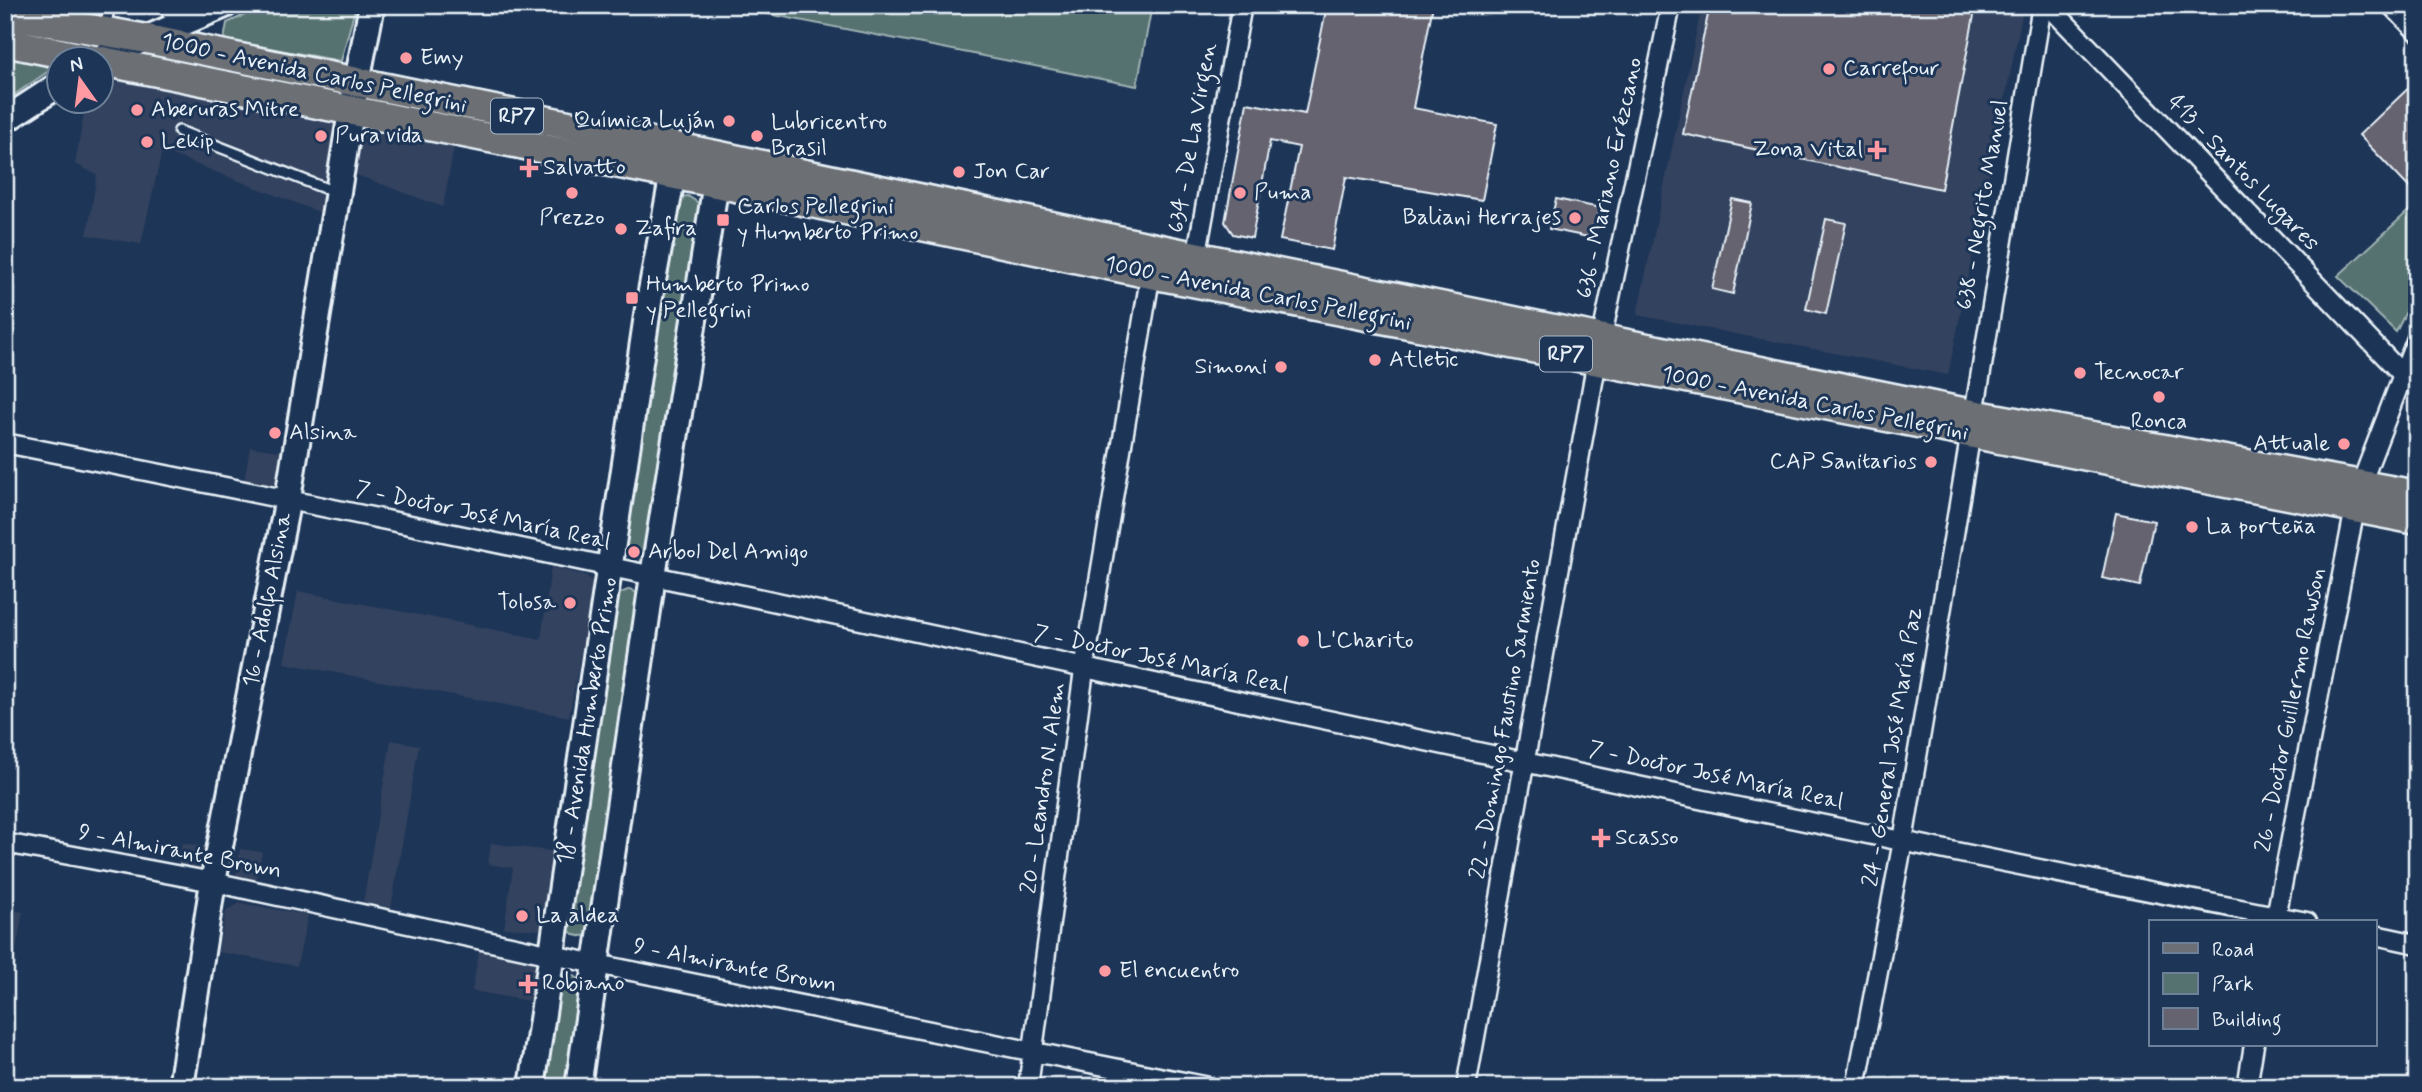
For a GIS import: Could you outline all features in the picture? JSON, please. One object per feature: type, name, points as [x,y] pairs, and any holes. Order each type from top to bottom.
[{"type":"main road","points":[[147,39],[174,15],[225,5]]},
{"type":"main road","name":"16 - Adolfo Alsina","points":[[181,1087],[213,883],[288,498],[351,112],[372,5]]},
{"type":"main road","name":"1000 - Avenida Carlos Pellegrini","points":[[5,13],[107,19],[147,39],[357,84],[675,162]]},
{"type":"main road","name":"1000 - Avenida Carlos Pellegrini","points":[[116,52],[147,39]]},
{"type":"main road","name":"1000 - Avenida Carlos Pellegrini","points":[[5,42],[46,50]]},
{"type":"main road","name":"1000 - Avenida Carlos Pellegrini","points":[[116,64],[351,112],[718,169],[1153,261],[1194,267],[1970,424],[2358,496],[2417,495]]},
{"type":"main road","points":[[5,120],[46,93]]},
{"type":"main road","name":"18 - Avenida Humberto Primo","points":[[532,1087],[649,302],[675,162]]},
{"type":"main road","name":"18 - Avenida Humberto Primo","points":[[579,1087],[653,576],[718,169]]},
{"type":"main road","name":"1000 - Avenida Carlos Pellegrini","points":[[2358,496],[2417,520]]},
{"type":"street","name":"634 - De La Virgen","points":[[1194,267],[1242,5]]},
{"type":"street","name":"636 - Mariano Erézcano","points":[[1600,349],[1671,5]]},
{"type":"street","name":"638 - Negrito Manuel","points":[[1970,424],[2042,5]]},
{"type":"street","name":"413 - Santos Lugares","points":[[2048,5],[2403,375]]},
{"type":"street","points":[[2391,5],[2417,32]]},
{"type":"street","name":"20 - Leandro N. Alem","points":[[1028,1087],[1084,670],[1153,261]]},
{"type":"street","name":"26 - Doctor Guillermo Rawson","points":[[2276,919],[2358,496],[2417,338]]},
{"type":"street","name":"22 - Domingo Faustino Sarmiento","points":[[1466,1087],[1523,760],[1600,349]]},
{"type":"street","name":"24 - General José María Paz","points":[[1856,1087],[1903,841],[1970,424]]},
{"type":"street","name":"7 - Doctor José María Real","points":[[5,443],[288,498],[1084,670],[2276,919]]},
{"type":"street","name":"9 - Almirante Brown","points":[[5,843],[213,883],[552,955],[1209,1087]]},
{"type":"street","points":[[2376,935],[2417,944]]},
{"type":"street","points":[[2247,1087],[2254,1046]]},
{"type":"lane","points":[[179,131],[338,194]]},
{"type":"shaded area","points":[[1702,5],[2024,6],[1948,375],[1637,315]]},
{"type":"shaded area","points":[[116,73],[339,121],[329,216],[162,151],[141,244],[87,235],[97,175],[75,164],[84,116],[116,116]]},
{"type":"shaded area","points":[[374,125],[456,136],[443,207],[354,174],[360,135],[364,129]]},
{"type":"shaded area","points":[[250,447],[287,452],[281,480],[269,485],[244,481]]},
{"type":"shaded area","points":[[551,567],[586,576],[595,583],[588,648],[582,648],[569,717],[284,663],[298,591],[541,639]]},
{"type":"shaded area","points":[[391,740],[419,745],[391,908],[363,903]]},
{"type":"shaded area","points":[[182,843],[217,848],[203,872],[177,869]]},
{"type":"shaded area","points":[[491,843],[557,852],[547,924],[542,930],[504,928],[513,868],[488,864]]},
{"type":"shaded area","points":[[240,849],[262,852],[256,883],[239,880],[236,876]]},
{"type":"shaded area","points":[[240,903],[308,915],[297,966],[218,952],[226,911]]},
{"type":"shaded area","points":[[5,909],[23,912],[5,1010]]},
{"type":"shaded area","points":[[480,945],[537,961],[539,971],[535,1002],[472,991]]},
{"type":"green space","points":[[266,5],[356,5],[341,61],[224,40],[227,23]]},
{"type":"green space","points":[[722,5],[1152,5],[1137,86]]},
{"type":"green space","points":[[5,52],[46,61],[46,73],[5,101]]},
{"type":"green space","points":[[688,196],[700,204],[650,552],[635,557],[623,549],[671,210],[680,197]]},
{"type":"green space","points":[[2417,203],[2417,289],[2396,332],[2338,276]]},
{"type":"green space","points":[[630,589],[643,597],[594,931],[580,936],[567,928],[616,595]]},
{"type":"green space","points":[[571,974],[584,982],[571,1087],[541,1087],[557,980]]},
{"type":"building","points":[[1327,5],[1433,5],[1413,108],[1497,124],[1482,200],[1346,177],[1332,250],[1280,240],[1299,147],[1270,141],[1252,238],[1233,234],[1225,222],[1247,103],[1305,114]]},
{"type":"building","points":[[1710,5],[1976,5],[1941,189],[1683,134]]},
{"type":"building","points":[[2417,80],[2417,196],[2359,135]]},
{"type":"building","name":"Baliani Herrajes","points":[[1556,199],[1600,208],[1593,238],[1549,229]]},
{"type":"building","points":[[1732,199],[1752,203],[1733,294],[1712,289]]},
{"type":"building","points":[[1826,219],[1846,223],[1826,314],[1806,309]]},
{"type":"building","points":[[2116,513],[2154,521],[2140,586],[2102,578]]},
{"type":"place","name":"Emy","points":[[406,58]]},
{"type":"place","name":"Carrefour","points":[[1829,69]]},
{"type":"place","name":"Aberuras Mitre","points":[[137,110]]},
{"type":"place","name":"Química Luján","points":[[729,121]]},
{"type":"place","name":"Pura vida","points":[[321,136]]},
{"type":"place","name":"Lubricentro Brasil","points":[[757,136]]},
{"type":"place","name":"Lekip","points":[[147,142]]},
{"type":"place","name":"Zona Vital","points":[[1877,150]]},
{"type":"place","name":"Salvatto","points":[[529,168]]},
{"type":"place","name":"Jon Car","points":[[959,172]]},
{"type":"place","name":"Prezzo","points":[[572,193]]},
{"type":"place","name":"Puma","points":[[1240,193]]},
{"type":"place","name":"Baliani Herrajes","points":[[1575,218]]},
{"type":"place","name":"Carlos Pellegrini y Humberto Primo","points":[[723,220]]},
{"type":"place","name":"Zafira","points":[[621,229]]},
{"type":"place","name":"Humberto Primo y Pellegrini","points":[[632,298]]},
{"type":"place","name":"Atletic","points":[[1375,360]]},
{"type":"place","name":"Simoni","points":[[1281,367]]},
{"type":"place","name":"Tecnocar","points":[[2080,373]]},
{"type":"place","name":"Ronca","points":[[2159,397]]},
{"type":"place","name":"Alsina","points":[[275,433]]},
{"type":"place","name":"Attuale","points":[[2344,444]]},
{"type":"place","name":"CAP Sanitarios","points":[[1931,462]]},
{"type":"place","name":"La porteña","points":[[2192,527]]},
{"type":"place","name":"Arbol Del Amigo","points":[[634,552]]},
{"type":"place","name":"Tolosa","points":[[570,603]]},
{"type":"place","name":"L'Charito","points":[[1303,641]]},
{"type":"place","name":"Scasso","points":[[1601,838]]},
{"type":"place","name":"La aldea","points":[[522,916]]},
{"type":"place","name":"El encuentro","points":[[1105,971]]},
{"type":"place","name":"Robiano","points":[[528,984]]}]
